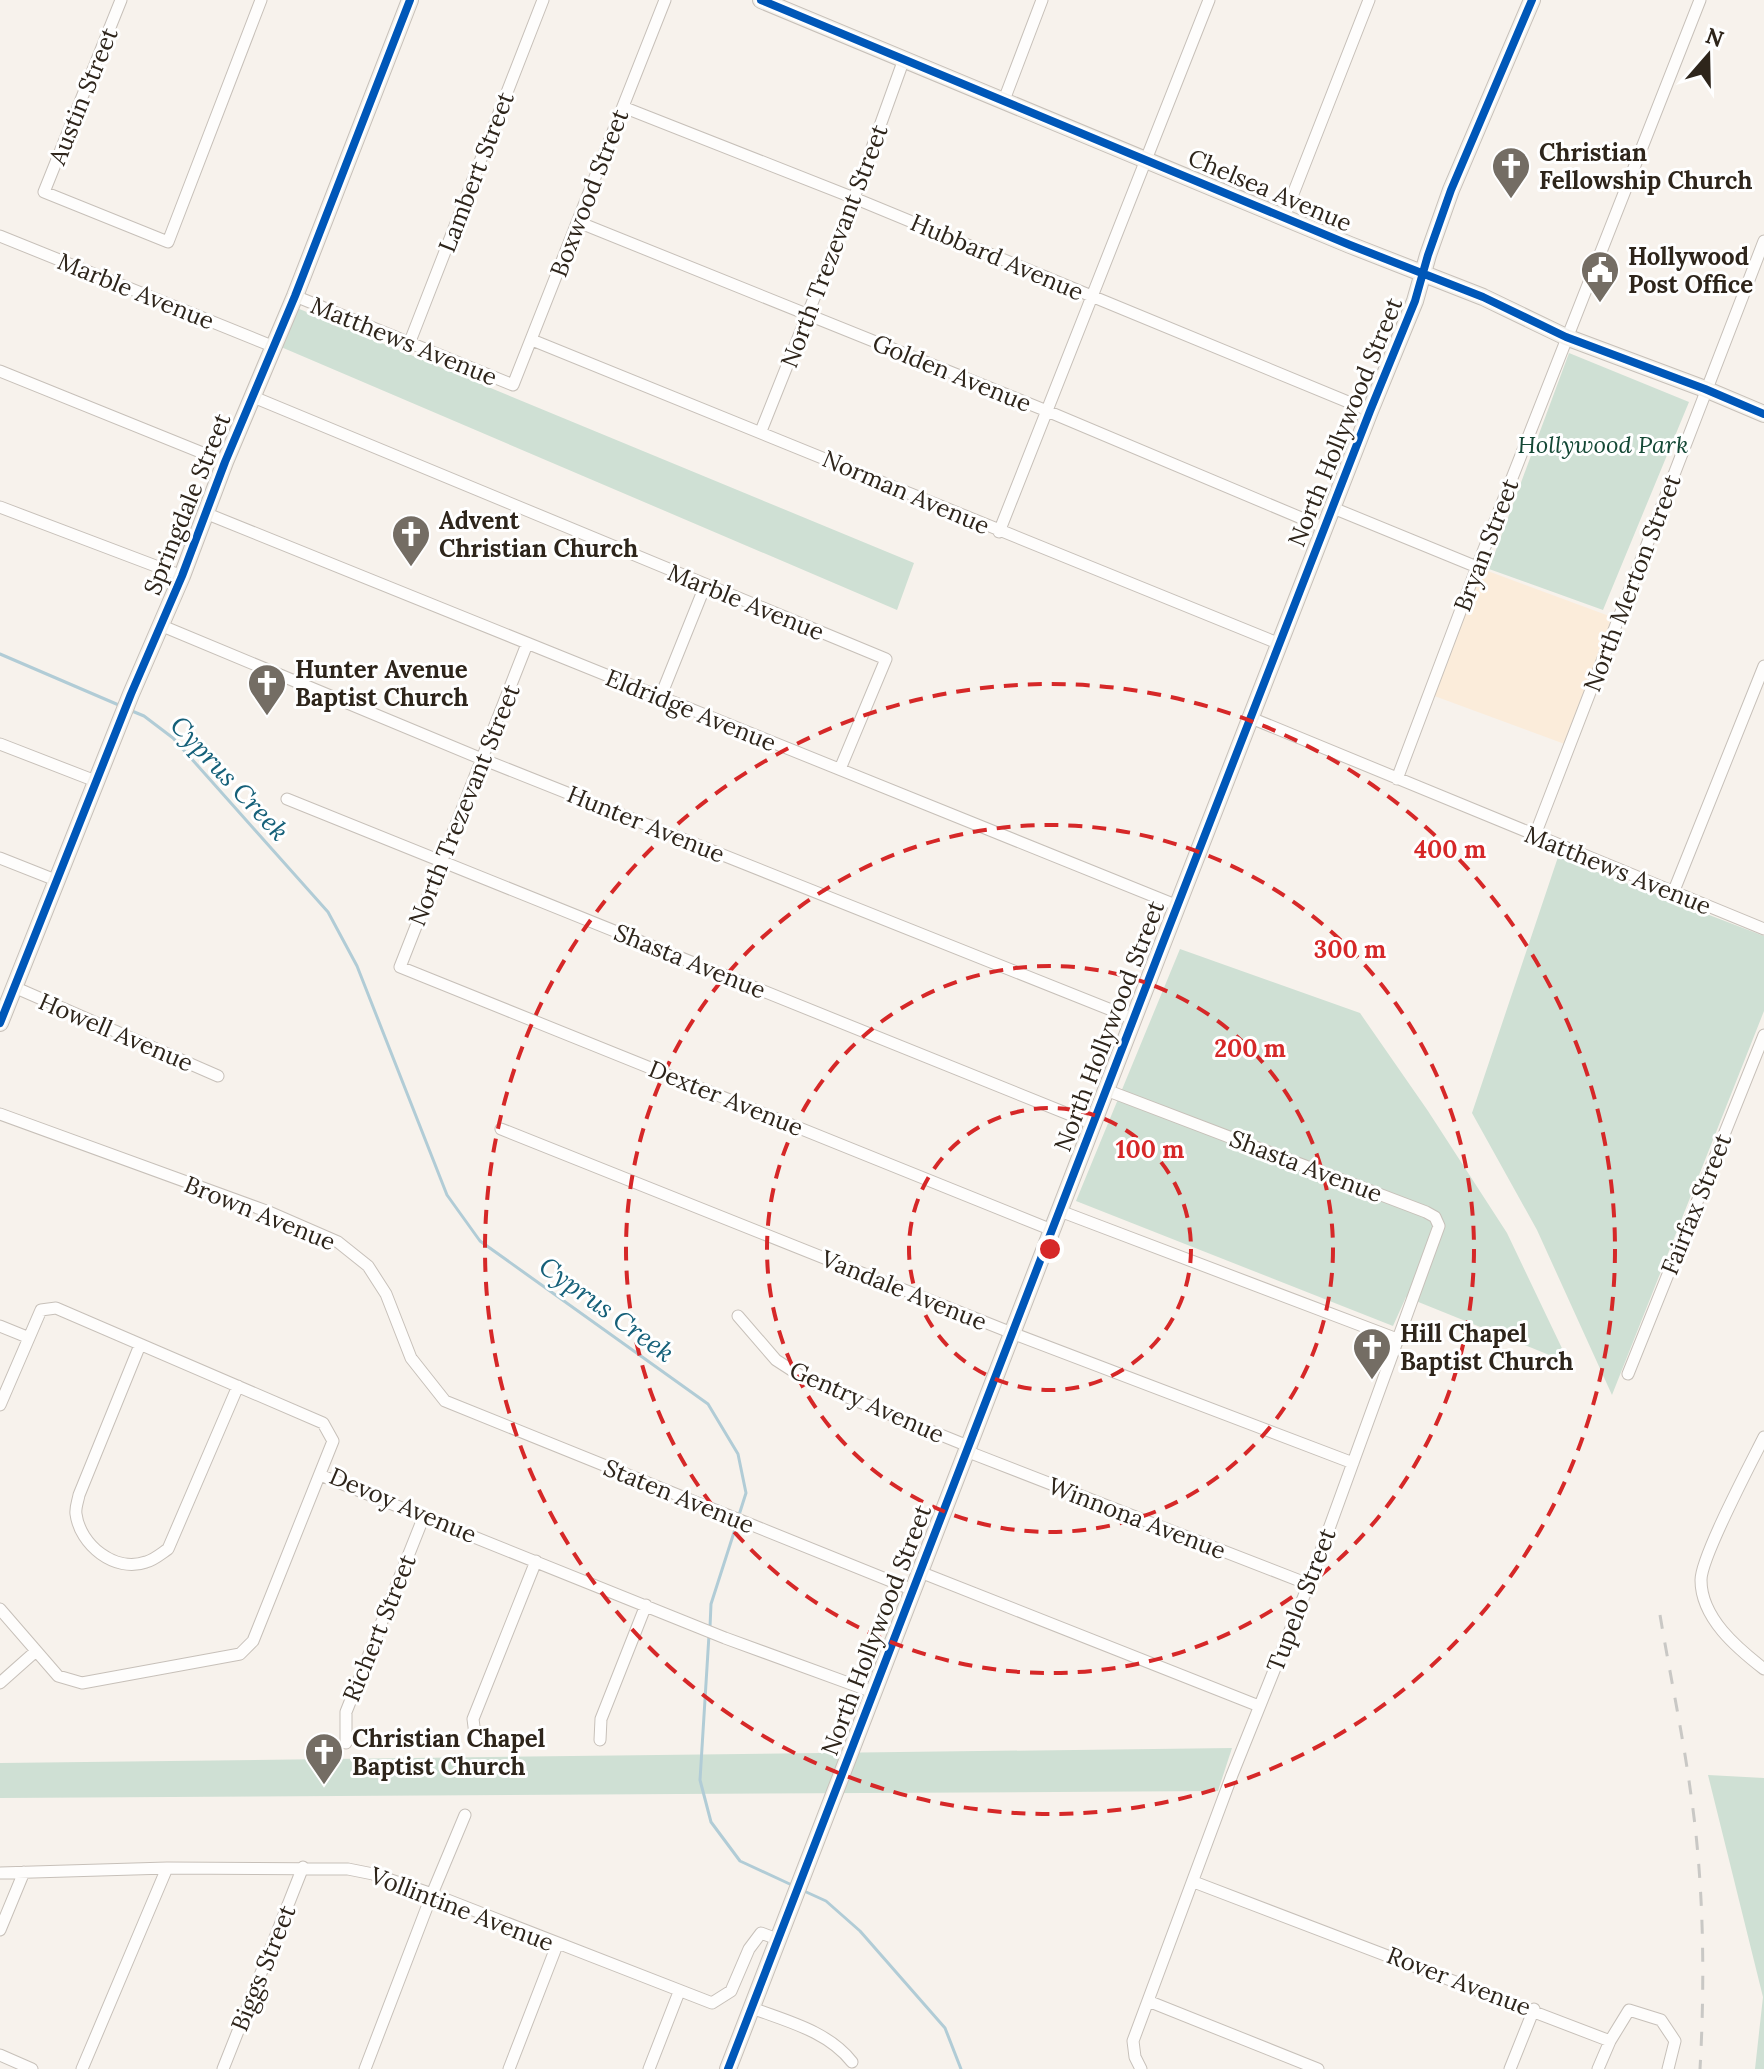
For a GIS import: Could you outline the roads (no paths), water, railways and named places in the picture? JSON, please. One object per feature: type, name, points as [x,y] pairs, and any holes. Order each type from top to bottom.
[{"type":"main road","name":"Springdale Street","points":[[0,1023],[8,995],[58,881],[131,694],[182,576],[251,396],[295,296],[410,0]]},
{"type":"main road","name":"North Hollywood Street","points":[[728,2069],[1415,301],[1451,190],[1532,0]]},
{"type":"main road","name":"Chelsea Avenue","points":[[768,1],[1483,297],[1566,337],[1764,414]]},
{"type":"street","name":"Austin Street","points":[[121,0],[44,192],[168,242],[261,0]]},
{"type":"street","name":"Lambert Street","points":[[409,344],[543,0]]},
{"type":"street","name":"Boxwood Street","points":[[513,385],[665,0]]},
{"type":"street","points":[[1004,100],[1042,0]]},
{"type":"street","points":[[999,532],[1209,0]]},
{"type":"street","points":[[1284,217],[1369,0]]},
{"type":"street","name":"Bryan Street","points":[[1397,779],[1566,337],[1700,0]]},
{"type":"street","name":"North Trezevant Street","points":[[761,431],[854,198],[904,59]]},
{"type":"street","name":"Hubbard Avenue","points":[[623,107],[854,198],[1370,411]]},
{"type":"street","name":"Golden Avenue","points":[[578,222],[1047,411],[1325,528]]},
{"type":"street","name":"Marble Avenue","points":[[0,236],[272,346]]},
{"type":"street","name":"North Merton Street","points":[[1535,835],[1764,241]]},
{"type":"street","name":"Matthews Avenue","points":[[295,296],[513,385]]},
{"type":"street","name":"Norman Avenue","points":[[532,340],[1280,644]]},
{"type":"street","points":[[0,371],[225,462]]},
{"type":"street","name":"Marble Avenue","points":[[251,396],[886,659],[840,769]]},
{"type":"street","points":[[0,507],[182,576]]},
{"type":"street","points":[[1333,508],[1477,567]]},
{"type":"street","name":"Eldridge Avenue","points":[[205,513],[1178,906]]},
{"type":"street","points":[[660,698],[705,586]]},
{"type":"street","name":"Hunter Avenue","points":[[160,625],[482,759],[1134,1019]]},
{"type":"street","name":"North Trezevant Street","points":[[400,967],[527,644]]},
{"type":"street","points":[[1673,893],[1764,666]]},
{"type":"street","name":"Matthews Avenue","points":[[1251,718],[1764,929]]},
{"type":"street","points":[[0,744],[98,782]]},
{"type":"street","name":"Shasta Avenue","points":[[287,799],[1093,1124]]},
{"type":"street","points":[[0,858],[58,881]]},
{"type":"street","name":"Dexter Avenue","points":[[400,967],[1052,1230]]},
{"type":"street","name":"Howell Avenue","points":[[8,995],[218,1076]]},
{"type":"street","name":"Fairfax Street","points":[[1628,1374],[1764,1035]]},
{"type":"street","name":"Shasta Avenue","points":[[1106,1090],[1417,1208]]},
{"type":"street","name":"Brown Avenue","points":[[0,1114],[269,1212],[338,1242],[368,1266],[386,1294],[411,1358],[445,1401]]},
{"type":"street","name":"Vandale Avenue","points":[[501,1129],[1012,1333],[1353,1463]]},
{"type":"street","name":"Tupelo Street","points":[[1141,2069],[1135,2057],[1133,2041],[1439,1232],[1435,1217],[1417,1208]]},
{"type":"street","points":[[1060,1211],[1397,1339]]},
{"type":"street","name":"Devoy Avenue","points":[[27,1337],[41,1310],[56,1308],[323,1423],[333,1441],[320,1475],[725,1638],[873,1692]]},
{"type":"street","name":"Gentry Avenue","points":[[738,1316],[776,1360],[810,1382],[967,1449]]},
{"type":"street","points":[[0,1326],[27,1337],[0,1405]]},
{"type":"street","points":[[140,1345],[79,1495],[76,1513],[83,1533],[107,1559],[120,1565],[146,1563],[168,1549],[238,1386]]},
{"type":"street","name":"Staten Avenue","points":[[445,1401],[913,1590]]},
{"type":"street","points":[[1764,1437],[1711,1550],[1701,1579],[1707,1605],[1720,1628],[1736,1647],[1764,1669]]},
{"type":"street","name":"Winnona Avenue","points":[[967,1449],[1308,1584]]},
{"type":"street","points":[[0,1609],[58,1676],[82,1683],[240,1654],[253,1641],[320,1475]]},
{"type":"street","name":"Richert Street","points":[[346,1743],[346,1712],[424,1516]]},
{"type":"street","points":[[476,1742],[473,1719],[536,1561]]},
{"type":"street","points":[[920,1572],[1259,1706]]},
{"type":"street","points":[[600,1740],[601,1719],[646,1605]]},
{"type":"street","points":[[0,1683],[36,1651]]},
{"type":"street","points":[[365,2069],[465,1815]]},
{"type":"street","name":"Biggs Street","points":[[223,2069],[303,1867]]},
{"type":"street","points":[[82,2069],[167,1868]]},
{"type":"street","name":"Vollintine Avenue","points":[[0,1873],[167,1868],[348,1869],[432,1894],[712,2003],[731,1991],[749,1949],[761,1933],[777,1939]]},
{"type":"street","points":[[0,1930],[24,1872]]},
{"type":"street","name":"Rover Avenue","points":[[1194,1882],[1534,2009],[1610,2041]]},
{"type":"street","points":[[509,2069],[557,1945]]},
{"type":"street","points":[[649,2069],[679,1992]]},
{"type":"street","points":[[1148,2001],[1318,2069]]},
{"type":"street","points":[[752,2008],[818,2034],[843,2051],[852,2062]]},
{"type":"street","points":[[1510,2069],[1534,2009]]},
{"type":"street","points":[[1598,2069],[1610,2041],[1629,2010],[1661,2020],[1675,2041],[1668,2068]]},
{"type":"street","points":[[0,2055],[32,2069]]},
{"type":"waterway","name":"Cyprus Creek","points":[[0,654],[121,706]]},
{"type":"waterway","name":"Cyprus Creek","points":[[132,711],[144,716],[173,738],[328,912],[357,966],[447,1195],[480,1241],[708,1404],[738,1454],[746,1493],[739,1515]]},
{"type":"waterway","name":"Cyprus Creek","points":[[710,1627],[711,1604],[737,1523]]},
{"type":"waterway","name":"Cyprus Creek","points":[[709,1635],[700,1780],[711,1822],[740,1861],[794,1886]]},
{"type":"waterway","name":"Cyprus Creek","points":[[804,1891],[826,1901],[860,1931],[945,2028],[961,2069]]},
{"type":"railway","points":[[1660,1615],[1688,1772],[1699,1863],[1703,1967],[1700,2069]]},
{"type":"place","name":"Christian Fellowship Church","points":[[1511,200]]},
{"type":"place","name":"Hollywood Post Office","points":[[1600,304]]},
{"type":"place","name":"Advent Christian Church","points":[[411,568]]},
{"type":"place","name":"Hunter Avenue Baptist Church","points":[[267,717]]},
{"type":"place","name":"Hill Chapel Baptist Church","points":[[1372,1381]]},
{"type":"place","name":"Christian Chapel Baptist Church","points":[[324,1786]]},
{"type":"park label","name":"Hollywood Park","points":[[1603,444]]}]
